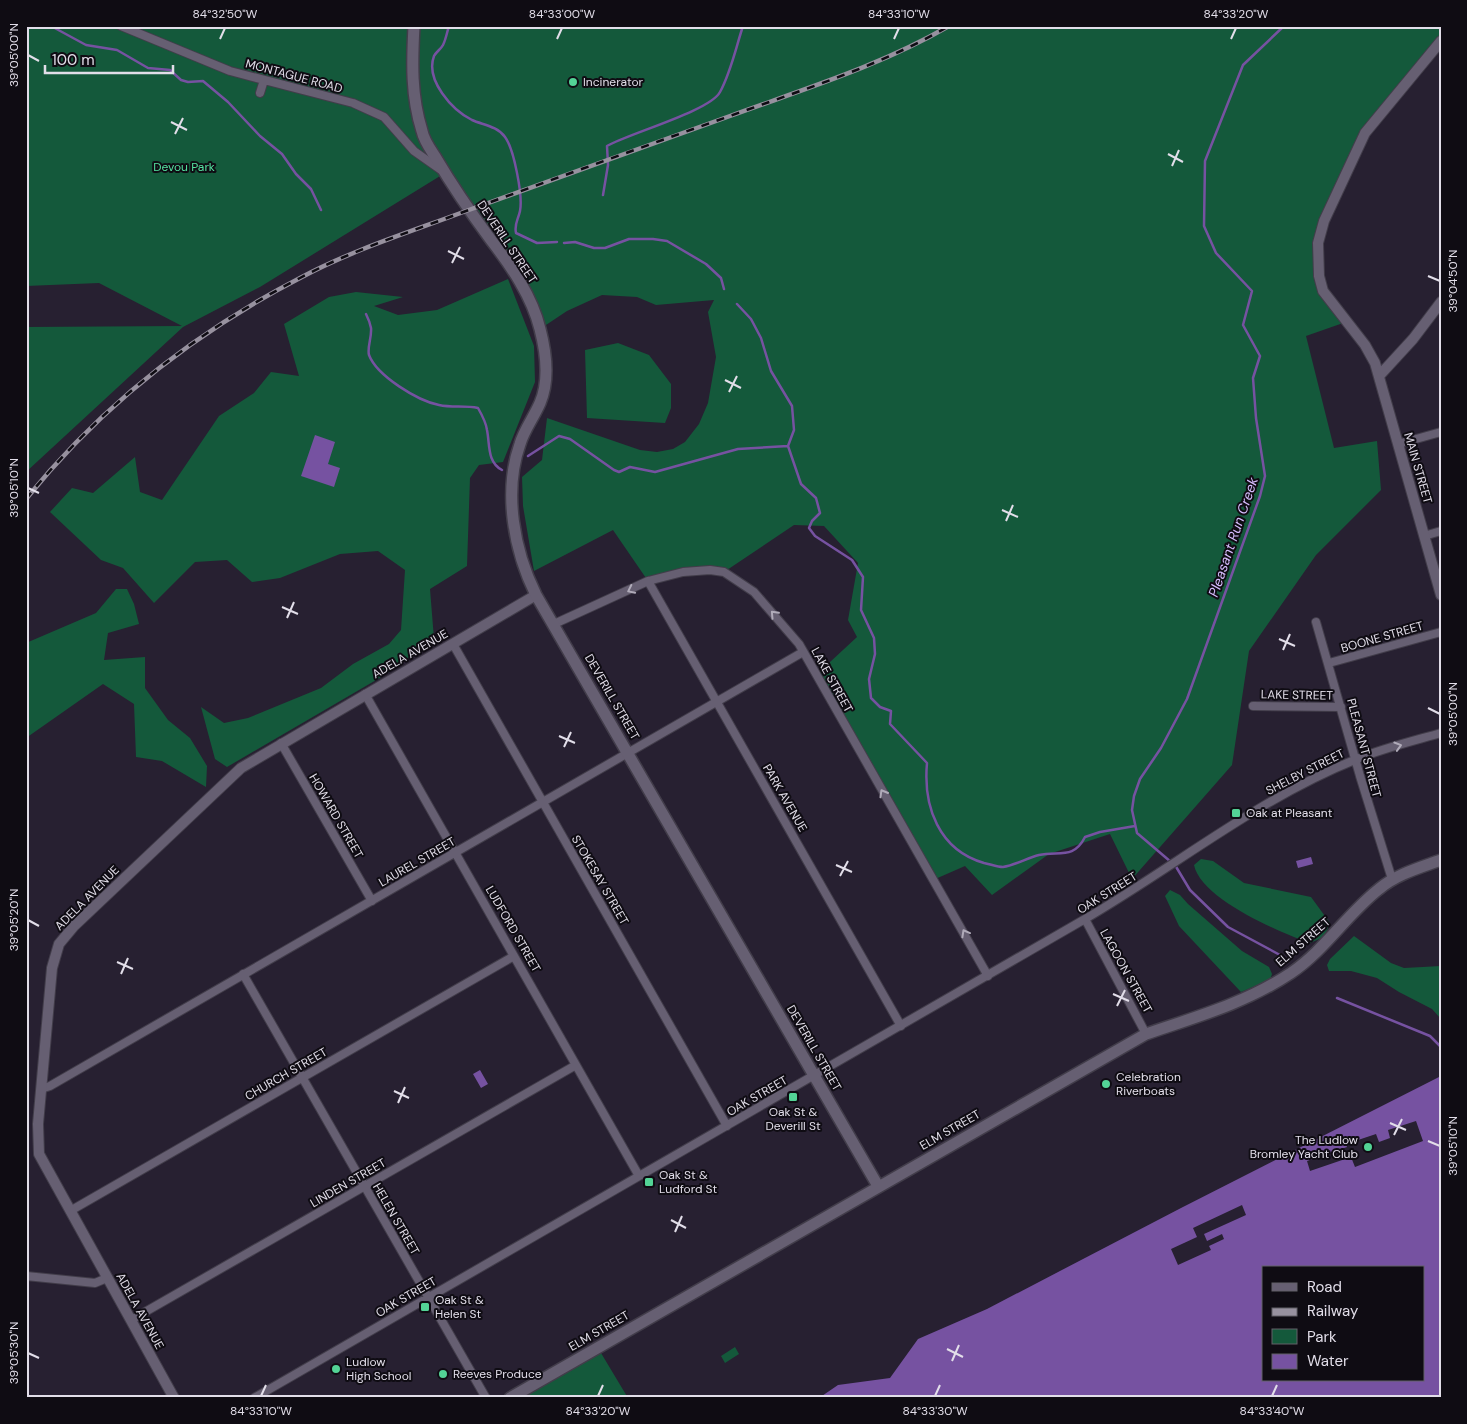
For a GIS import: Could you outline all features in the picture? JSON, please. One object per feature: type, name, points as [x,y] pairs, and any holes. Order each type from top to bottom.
[{"type":"main road","name":"DEVERILL STREET","points":[[414,26],[412,56],[414,99],[422,133],[460,199],[520,283],[536,315],[545,351],[546,376],[541,402],[520,442],[515,461],[513,502],[516,533],[525,574],[878,1186]]},
{"type":"main road","name":"ELM STREET","points":[[510,1398],[1146,1034],[1245,1000],[1292,973],[1334,935],[1378,889],[1392,879],[1441,860]]},
{"type":"street","name":"MONTAGUE ROAD","points":[[121,26],[230,71],[353,103],[384,117],[414,151],[445,173]]},
{"type":"street","name":"MAIN STREET","points":[[1441,41],[1365,134],[1328,213],[1318,242],[1319,276],[1323,291],[1365,345],[1376,363],[1441,595]]},
{"type":"street","points":[[260,93],[264,80]]},
{"type":"street","points":[[1379,376],[1413,339],[1441,302]]},
{"type":"street","points":[[1398,444],[1441,432]]},
{"type":"street","points":[[1424,536],[1441,531]]},
{"type":"street","name":"LAKE STREET","points":[[554,624],[648,581],[683,572],[710,570],[724,572],[754,592],[790,631],[803,652],[988,976]]},
{"type":"street","name":"PARK AVENUE","points":[[648,581],[901,1026]]},
{"type":"street","name":"ADELA AVENUE","points":[[174,1398],[39,1154],[38,1124],[54,956],[63,938],[221,784],[240,768],[536,595]]},
{"type":"street","name":"PLEASANT STREET","points":[[1316,622],[1392,879]]},
{"type":"street","name":"BOONE STREET","points":[[1329,664],[1441,632]]},
{"type":"street","name":"STOKESAY STREET","points":[[453,644],[727,1126]]},
{"type":"street","name":"LAUREL STREET","points":[[41,1089],[50,1086],[803,652]]},
{"type":"street","name":"LUDFORD STREET","points":[[365,694],[639,1176]]},
{"type":"street","name":"LAKE STREET","points":[[1253,706],[1341,707]]},
{"type":"street","name":"SHELBY STREET","points":[[1266,804],[1355,759],[1441,733]]},
{"type":"street","name":"HOWARD STREET","points":[[281,743],[372,900]]},
{"type":"street","name":"OAK STREET","points":[[254,1398],[988,976],[1164,871],[1266,804]]},
{"type":"street","name":"LAGOON STREET","points":[[1085,919],[1146,1034]]},
{"type":"street","name":"CHURCH STREET","points":[[70,1211],[514,956]]},
{"type":"street","name":"HELEN STREET","points":[[243,974],[486,1398]]},
{"type":"street","name":"LINDEN STREET","points":[[131,1320],[576,1065]]},
{"type":"street","points":[[26,1276],[95,1283],[107,1278]]},
{"type":"green space","name":"Devou Park","points":[[26,26],[1441,26],[1441,40],[1365,134],[1345,173],[1317,256],[1323,291],[1346,322],[1306,336],[1334,448],[1377,441],[1381,490],[1316,555],[1249,651],[1232,765],[1132,879],[1110,834],[1049,854],[992,895],[965,866],[933,880],[816,675],[857,637],[848,620],[858,563],[824,526],[794,525],[724,572],[710,570],[648,581],[613,530],[534,571],[523,506],[522,477],[542,460],[547,418],[640,450],[657,452],[673,449],[685,442],[699,424],[708,403],[716,357],[708,312],[714,300],[656,305],[637,297],[602,295],[567,311],[540,329],[537,315],[445,173],[260,287],[183,327],[26,472],[26,327],[182,326],[99,283],[26,286]]},
{"type":"green space","points":[[508,279],[534,346],[535,382],[503,462],[479,465],[470,478],[467,566],[430,589],[434,639],[383,676],[227,767],[215,759],[201,707],[224,723],[248,718],[321,688],[353,664],[389,644],[401,630],[405,570],[378,551],[340,554],[280,578],[252,582],[227,560],[195,562],[154,603],[123,568],[101,560],[50,512],[72,488],[93,493],[135,457],[140,492],[162,500],[219,416],[254,393],[271,372],[299,376],[284,324],[329,297],[356,292],[403,297],[374,306],[398,315],[437,310]]},
{"type":"green space","points":[[618,343],[649,355],[671,384],[671,408],[665,423],[587,418],[585,350]]},
{"type":"green space","points":[[116,589],[127,589],[134,604],[139,624],[108,633],[104,660],[145,657],[145,688],[168,720],[190,738],[207,766],[206,787],[162,761],[136,757],[134,704],[103,684],[26,738],[26,643],[96,613]]},
{"type":"green space","points":[[1201,859],[1213,861],[1244,883],[1311,897],[1330,923],[1324,937],[1310,943],[1243,913],[1211,890],[1200,878],[1194,865]]},
{"type":"green space","points":[[1170,890],[1180,895],[1242,951],[1269,967],[1272,974],[1270,980],[1241,992],[1179,926],[1165,896]]},
{"type":"green space","points":[[1354,936],[1391,963],[1404,968],[1441,966],[1441,1019],[1432,1009],[1377,978],[1351,971],[1329,971],[1327,965],[1330,959]]},
{"type":"green space","points":[[735,1347],[739,1354],[725,1363],[721,1356]]},
{"type":"green space","points":[[598,1348],[628,1398],[510,1398]]},
{"type":"water","points":[[315,435],[335,442],[328,464],[340,468],[334,487],[301,476]]},
{"type":"water","points":[[1311,857],[1313,864],[1298,868],[1296,861]]},
{"type":"water","points":[[480,1070],[488,1084],[481,1088],[473,1074]]},
{"type":"water","points":[[1441,1076],[1441,1398],[819,1398],[838,1385],[890,1378],[918,1339],[987,1309]]},
{"type":"pier","points":[[1416,1121],[1423,1141],[1355,1167],[1351,1157],[1310,1171],[1307,1161],[1347,1147],[1346,1144],[1376,1134],[1379,1142],[1390,1138],[1388,1130]]},
{"type":"pier","points":[[1242,1205],[1246,1215],[1204,1234],[1207,1241],[1222,1234],[1224,1239],[1209,1246],[1211,1250],[1178,1265],[1171,1249],[1197,1237],[1193,1228]]},
{"type":"waterway","points":[[51,26],[86,45],[117,50],[148,68],[170,70],[181,80],[188,82],[203,81],[228,102],[260,136],[282,154],[296,174],[311,189],[321,210]]},
{"type":"waterway","points":[[449,26],[443,45],[434,56],[432,65],[433,75],[437,84],[456,109],[472,120],[498,130],[505,137],[512,152],[519,184],[521,204],[516,224],[516,233],[537,243],[557,242]]},
{"type":"waterway","points":[[603,195],[608,165],[607,146],[686,114],[713,99],[720,92],[727,76],[743,26]]},
{"type":"waterway","name":"Pleasant Run Creek","points":[[1171,862],[1137,833],[1132,810],[1134,796],[1140,779],[1161,748],[1187,699],[1260,496],[1265,476],[1256,418],[1253,378],[1260,356],[1243,325],[1252,291],[1216,253],[1204,226],[1205,161],[1243,65],[1284,26]]},
{"type":"waterway","points":[[564,243],[575,242],[594,248],[605,248],[629,239],[667,241],[706,264],[721,278],[724,289]]},
{"type":"waterway","points":[[737,304],[751,319],[761,338],[771,371],[792,406],[794,430],[788,446],[801,484],[816,498],[820,513],[812,521],[809,528],[815,536],[852,560],[863,577],[861,610],[874,638],[875,654],[869,679],[871,698],[880,707],[891,711],[890,724],[927,763],[926,779],[931,811],[945,837],[968,857],[1003,867],[1039,855],[1066,853],[1076,849],[1085,837],[1100,832],[1135,826]]},
{"type":"waterway","points":[[366,314],[371,328],[369,355],[373,363],[389,379],[430,403],[444,406],[478,408],[486,424],[491,458],[497,467],[502,470]]},
{"type":"waterway","points":[[528,456],[559,436],[570,439],[619,472],[630,467],[655,472],[738,449],[788,446]]},
{"type":"waterway","name":"Pleasant Run Creek","points":[[1175,865],[1190,890],[1228,927],[1280,955]]},
{"type":"waterway","name":"Pleasant Run Creek","points":[[1337,998],[1430,1036],[1441,1047]]},
{"type":"railway","points":[[26,499],[86,433],[151,374],[223,323],[261,299],[300,278],[382,242],[841,76],[896,53],[949,26]]},
{"type":"place","name":"Incinerator","points":[[573,82]]},
{"type":"place","name":"Oak at Pleasant","points":[[1236,813]]},
{"type":"place","name":"Celebration Riverboats","points":[[1106,1084]]},
{"type":"place","name":"Oak St & Deverill St","points":[[793,1097]]},
{"type":"place","name":"The Ludlow Bromley Yacht Club","points":[[1368,1147]]},
{"type":"place","name":"Oak St & Ludford St","points":[[649,1182]]},
{"type":"place","name":"Oak St & Helen St","points":[[425,1307]]},
{"type":"place","name":"Ludlow High School","points":[[336,1369]]},
{"type":"place","name":"Reeves Produce","points":[[443,1374]]}]
